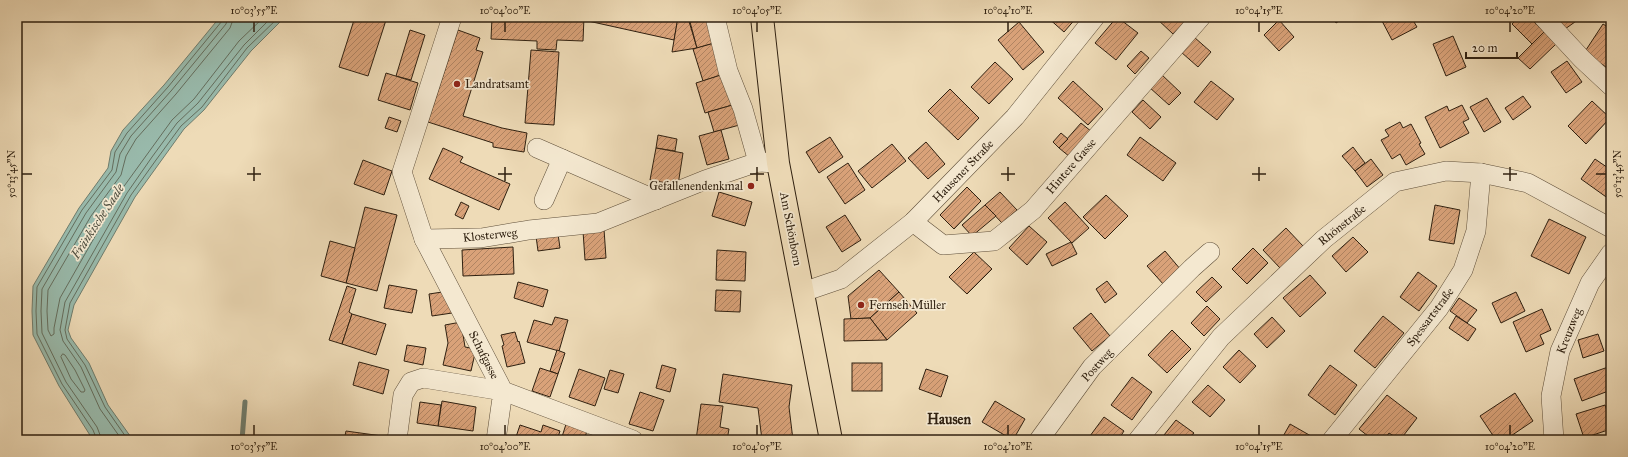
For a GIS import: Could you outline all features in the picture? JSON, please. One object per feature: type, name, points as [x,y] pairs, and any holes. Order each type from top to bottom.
[{"type":"main road","name":"Am Schönborn","points":[[762,17],[768,162],[803,292],[831,440]]},
{"type":"street","points":[[424,239],[402,172],[452,17]]},
{"type":"street","points":[[715,17],[728,71],[743,109],[768,162]]},
{"type":"street","name":"Hausener Straße","points":[[803,292],[841,279],[913,222],[1014,117],[1096,17]]},
{"type":"street","name":"Hintere Gasse","points":[[913,222],[943,245],[994,241],[1033,210],[1201,17]]},
{"type":"street","points":[[1543,17],[1582,59],[1611,86]]},
{"type":"street","points":[[537,148],[656,200]]},
{"type":"street","points":[[544,200],[562,158]]},
{"type":"street","name":"Klosterweg","points":[[424,239],[481,238],[529,230],[598,223],[704,180],[768,162]]},
{"type":"street","name":"Rhönstraße","points":[[1138,440],[1221,337],[1324,239],[1395,182],[1446,171],[1481,173],[1528,183],[1611,228]]},
{"type":"street","name":"Spessartstraße","points":[[1332,440],[1439,308],[1463,270],[1476,231],[1481,173]]},
{"type":"street","name":"Schafgasse","points":[[424,239],[502,391],[633,440]]},
{"type":"street","name":"Postweg","points":[[1039,440],[1092,367],[1210,252]]},
{"type":"street","name":"Kreuzweg","points":[[1554,440],[1551,396],[1560,351],[1590,283],[1611,253]]},
{"type":"street","points":[[397,440],[403,395],[411,382],[423,378],[502,391],[496,440]]},
{"type":"water","name":"Fränkische Saale","points":[[220,17],[285,17],[251,51],[204,110],[184,129],[135,197],[74,305],[68,330],[71,338],[89,363],[108,405],[133,440],[93,440],[59,386],[33,335],[33,286],[79,208],[108,168],[111,151],[123,130],[164,85]]},
{"type":"building","points":[[355,17],[387,17],[368,76],[339,67]]},
{"type":"building","points":[[492,17],[584,17],[583,41],[557,40],[556,50],[537,49],[537,41],[491,39]]},
{"type":"building","points":[[589,17],[671,17],[678,19],[674,40],[588,21]]},
{"type":"building","points":[[678,17],[688,18],[697,48],[672,52]]},
{"type":"building","points":[[708,17],[718,42],[697,48],[690,22]]},
{"type":"building","points":[[1009,17],[1018,17],[1013,21]]},
{"type":"building","points":[[1047,17],[1077,17],[1064,32]]},
{"type":"building","points":[[1117,17],[1138,33],[1116,60],[1095,43]]},
{"type":"building","points":[[1332,17],[1345,17],[1336,23]]},
{"type":"building","points":[[1385,17],[1411,17],[1417,27],[1392,40],[1381,19]]},
{"type":"building","points":[[1519,17],[1529,17],[1544,32],[1532,44],[1512,24]]},
{"type":"building","points":[[1557,17],[1582,17],[1565,29]]},
{"type":"building","points":[[1156,18],[1189,18],[1173,34]]},
{"type":"building","points":[[1279,20],[1294,37],[1279,51],[1264,35]]},
{"type":"building","points":[[1019,22],[1044,52],[1023,70],[998,40]]},
{"type":"building","points":[[1603,24],[1611,29],[1611,60],[1606,67],[1584,53]]},
{"type":"building","points":[[410,30],[425,35],[411,80],[396,76]]},
{"type":"building","name":"Landratsamt","points":[[458,30],[480,38],[476,50],[483,52],[463,116],[502,128],[527,133],[524,152],[493,147],[493,143],[428,122]]},
{"type":"building","points":[[1544,32],[1556,44],[1530,69],[1518,58]]},
{"type":"building","points":[[1453,36],[1466,67],[1446,76],[1433,44]]},
{"type":"building","points":[[1194,37],[1211,52],[1198,67],[1181,52]]},
{"type":"building","points":[[718,42],[727,73],[703,81],[693,49]]},
{"type":"building","points":[[531,50],[559,52],[554,125],[525,123]]},
{"type":"building","points":[[1141,51],[1149,58],[1135,74],[1127,66]]},
{"type":"building","points":[[1567,61],[1582,82],[1566,93],[1551,72]]},
{"type":"building","points":[[995,62],[1013,79],[989,104],[971,87]]},
{"type":"building","points":[[386,73],[418,83],[410,110],[378,100]]},
{"type":"building","points":[[727,73],[736,104],[705,113],[696,83]]},
{"type":"building","points":[[1161,74],[1181,93],[1169,105],[1149,87]]},
{"type":"building","points":[[1073,81],[1103,109],[1088,125],[1058,98]]},
{"type":"building","points":[[1211,81],[1234,99],[1217,120],[1194,102]]},
{"type":"building","points":[[950,89],[979,118],[958,140],[928,111]]},
{"type":"building","points":[[1523,96],[1531,107],[1513,120],[1505,108]]},
{"type":"building","points":[[1487,98],[1501,122],[1484,132],[1470,107]]},
{"type":"building","points":[[1143,100],[1161,117],[1150,129],[1132,112]]},
{"type":"building","points":[[1592,101],[1610,118],[1586,144],[1568,126]]},
{"type":"building","points":[[736,104],[743,124],[714,132],[708,112]]},
{"type":"building","points":[[1462,105],[1469,119],[1463,122],[1469,133],[1440,148],[1425,117],[1447,106],[1449,111]]},
{"type":"building","points":[[389,117],[401,121],[397,132],[385,128]]},
{"type":"building","points":[[1400,122],[1403,128],[1411,124],[1421,143],[1419,144],[1425,154],[1406,165],[1400,154],[1392,159],[1381,140],[1389,136],[1385,130]]},
{"type":"building","points":[[1081,123],[1092,132],[1070,157],[1059,148]]},
{"type":"building","points":[[721,130],[729,159],[707,165],[699,136]]},
{"type":"building","points":[[1061,133],[1068,139],[1059,148],[1053,142]]},
{"type":"building","points":[[658,135],[677,139],[675,151],[656,148]]},
{"type":"building","points":[[830,137],[843,157],[819,173],[806,152]]},
{"type":"building","points":[[1140,137],[1176,163],[1163,181],[1127,155]]},
{"type":"building","points":[[926,142],[945,164],[928,179],[908,158]]},
{"type":"building","points":[[892,144],[906,161],[872,188],[858,171]]},
{"type":"building","points":[[1353,147],[1365,163],[1355,171],[1342,156]]},
{"type":"building","points":[[443,148],[463,157],[460,162],[510,184],[499,210],[429,179]]},
{"type":"building","points":[[656,148],[683,153],[678,185],[650,180]]},
{"type":"building","points":[[1371,159],[1383,175],[1367,187],[1355,171]]},
{"type":"building","points":[[1595,159],[1611,170],[1611,197],[1609,199],[1581,179]]},
{"type":"building","points":[[363,160],[392,171],[384,195],[354,184]]},
{"type":"building","points":[[848,163],[865,190],[845,204],[827,177]]},
{"type":"building","points":[[967,187],[981,201],[954,229],[940,215]]},
{"type":"building","points":[[719,192],[752,202],[745,226],[712,216]]},
{"type":"building","points":[[1000,192],[1017,210],[1002,223],[985,205]]},
{"type":"building","points":[[1106,195],[1128,216],[1105,239],[1083,217]]},
{"type":"building","points":[[461,202],[469,206],[463,219],[455,215]]},
{"type":"building","points":[[1065,202],[1089,228],[1072,243],[1048,218]]},
{"type":"building","points":[[985,205],[996,216],[972,236],[962,225]]},
{"type":"building","points":[[1435,205],[1460,210],[1454,244],[1429,240]]},
{"type":"building","points":[[365,207],[397,215],[377,291],[346,283]]},
{"type":"building","points":[[845,215],[861,240],[842,252],[826,227]]},
{"type":"building","points":[[1549,219],[1586,237],[1569,274],[1531,256]]},
{"type":"building","points":[[1029,226],[1047,242],[1027,265],[1009,248]]},
{"type":"building","points":[[1286,228],[1303,246],[1280,268],[1263,250]]},
{"type":"building","points":[[604,229],[606,258],[585,260],[583,231]]},
{"type":"building","points":[[558,234],[560,248],[538,251],[536,236]]},
{"type":"building","points":[[1353,237],[1368,252],[1346,272],[1332,256]]},
{"type":"building","points":[[330,241],[355,248],[346,283],[321,276]]},
{"type":"building","points":[[1071,242],[1077,254],[1052,266],[1046,254]]},
{"type":"building","points":[[513,247],[514,274],[463,276],[462,250]]},
{"type":"building","points":[[1253,248],[1268,263],[1247,284],[1232,269]]},
{"type":"building","points":[[717,250],[746,252],[745,281],[716,280]]},
{"type":"building","points":[[1165,251],[1181,270],[1164,285],[1147,266]]},
{"type":"building","points":[[974,252],[992,269],[967,294],[949,277]]},
{"type":"building","points":[[879,270],[899,292],[870,318],[851,319],[848,296]]},
{"type":"building","points":[[1418,272],[1437,286],[1419,311],[1400,297]]},
{"type":"building","points":[[1310,275],[1326,293],[1300,317],[1283,298]]},
{"type":"building","points":[[1212,277],[1222,287],[1206,302],[1196,292]]},
{"type":"building","points":[[1107,281],[1117,294],[1105,303],[1096,289]]},
{"type":"building","points":[[518,282],[548,290],[543,307],[514,298]]},
{"type":"building","points":[[389,285],[417,290],[412,313],[384,308]]},
{"type":"building","points":[[347,286],[356,289],[349,312],[352,314],[342,344],[329,340]]},
{"type":"building","points":[[716,290],[741,291],[740,312],[715,311]]},
{"type":"building","points":[[449,291],[452,313],[432,316],[429,294]]},
{"type":"building","points":[[899,292],[917,313],[887,340],[870,318]]},
{"type":"building","points":[[1516,292],[1525,311],[1501,323],[1492,303]]},
{"type":"building","points":[[1459,298],[1477,310],[1467,323],[1450,311]]},
{"type":"building","points":[[1207,306],[1220,319],[1204,336],[1191,323]]},
{"type":"building","points":[[1542,309],[1551,330],[1540,335],[1544,344],[1526,352],[1513,322]]},
{"type":"building","points":[[1091,313],[1110,336],[1092,351],[1073,328]]},
{"type":"building","points":[[352,314],[386,324],[376,355],[342,344]]},
{"type":"building","points":[[1383,316],[1404,333],[1375,368],[1354,351]]},
{"type":"building","points":[[1456,316],[1476,329],[1468,341],[1449,328]]},
{"type":"building","points":[[555,317],[568,320],[559,351],[527,342],[534,320],[552,325]]},
{"type":"building","points":[[1272,317],[1285,331],[1267,348],[1254,334]]},
{"type":"building","points":[[870,318],[887,340],[844,341],[844,319]]},
{"type":"building","points":[[461,322],[465,347],[476,349],[471,371],[443,365],[448,343],[445,325]]},
{"type":"building","points":[[1172,330],[1191,349],[1167,373],[1148,355]]},
{"type":"building","points":[[515,332],[525,363],[507,367],[501,335]]},
{"type":"building","points":[[1598,334],[1604,351],[1583,358],[1578,340]]},
{"type":"building","points":[[407,345],[426,348],[423,365],[404,361]]},
{"type":"building","points":[[557,350],[565,353],[558,374],[550,371]]},
{"type":"building","points":[[1239,350],[1256,366],[1240,383],[1223,367]]},
{"type":"building","points":[[359,362],[389,370],[383,394],[353,385]]},
{"type":"building","points":[[852,363],[882,363],[882,391],[852,391]]},
{"type":"building","points":[[662,365],[676,369],[670,392],[656,388]]},
{"type":"building","points":[[1330,365],[1357,385],[1335,415],[1308,395]]},
{"type":"building","points":[[1611,366],[1611,390],[1582,401],[1574,379]]},
{"type":"building","points":[[540,368],[558,374],[550,397],[532,391]]},
{"type":"building","points":[[579,369],[605,378],[595,406],[569,397]]},
{"type":"building","points":[[926,369],[948,376],[941,397],[919,389]]},
{"type":"building","points":[[610,370],[624,374],[618,393],[604,389]]},
{"type":"building","points":[[723,374],[792,385],[789,407],[793,440],[762,440],[758,408],[719,402]]},
{"type":"building","points":[[1132,377],[1152,392],[1132,420],[1111,405]]},
{"type":"building","points":[[1208,385],[1225,400],[1210,417],[1192,402]]},
{"type":"building","points":[[640,392],[664,400],[653,431],[629,424]]},
{"type":"building","points":[[1515,393],[1533,421],[1505,440],[1496,440],[1480,416]]},
{"type":"building","points":[[1387,395],[1417,418],[1400,440],[1389,433],[1384,440],[1373,440],[1359,429]]},
{"type":"building","points":[[442,401],[476,407],[473,431],[438,426]]},
{"type":"building","points":[[995,401],[1025,419],[1013,440],[982,422]]},
{"type":"building","points":[[420,402],[441,405],[438,426],[417,423]]},
{"type":"building","points":[[701,404],[723,406],[720,427],[729,429],[727,440],[696,440]]},
{"type":"building","points":[[1605,405],[1611,424],[1611,429],[1584,438],[1576,414]]},
{"type":"building","points":[[1104,417],[1124,431],[1118,440],[1087,440]]},
{"type":"building","points":[[1176,420],[1194,433],[1188,440],[1160,440]]},
{"type":"building","points":[[567,421],[588,428],[584,440],[561,440]]},
{"type":"building","points":[[1290,424],[1311,436],[1309,440],[1281,440]]},
{"type":"building","points":[[520,425],[541,432],[543,425],[560,431],[557,440],[515,440]]},
{"type":"building","points":[[346,431],[382,436],[381,440],[344,440]]},
{"type":"waterway","points":[[242,440],[245,402]]},
{"type":"place","name":"Landratsamt","points":[[457,84]]},
{"type":"place","name":"Gefallenendenkmal","points":[[751,186]]},
{"type":"place","name":"Fernseh Müller","points":[[861,305]]},
{"type":"district","name":"Hausen","points":[[949,419]]}]
